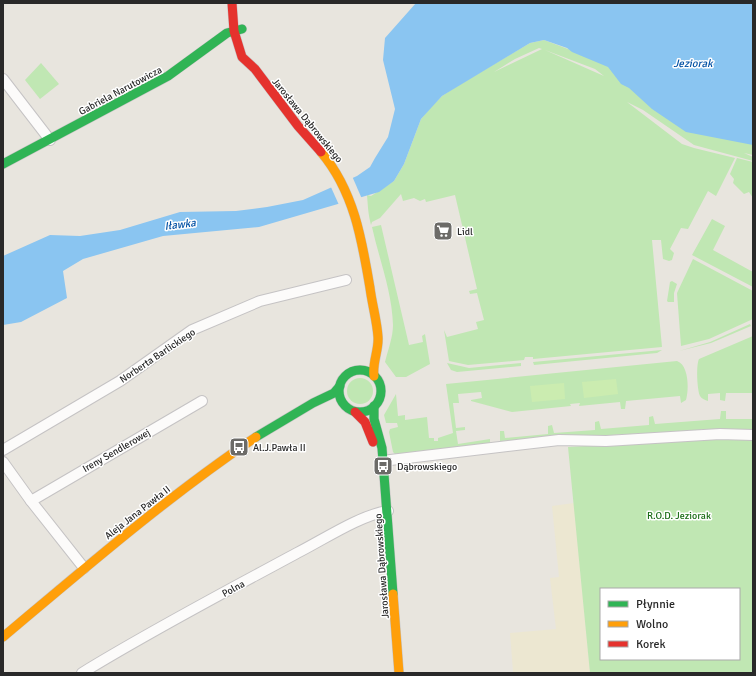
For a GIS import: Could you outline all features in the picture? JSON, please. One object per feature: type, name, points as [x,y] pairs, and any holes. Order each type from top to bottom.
[{"type":"main road","name":"Jarosława Dąbrowskiego","points":[[232,3],[242,57],[255,69],[298,126],[321,150],[338,175],[354,213],[365,253],[378,338],[373,369],[374,376]]},
{"type":"main road","name":"Jarosława Dąbrowskiego","points":[[238,30],[242,11]]},
{"type":"main road","name":"Gabriela Narutowicza","points":[[3,164],[168,76],[188,64],[218,39],[238,30]]},
{"type":"main road","name":"Jarosława Dąbrowskiego","points":[[358,371],[366,360],[369,339],[375,325]]},
{"type":"main road","points":[[358,371],[364,371],[374,376],[378,381],[381,392],[380,397],[374,406],[366,411],[355,412],[344,405],[341,399],[340,386],[346,376],[358,371]]},
{"type":"main road","name":"Aleja Jana Pawła II","points":[[3,637],[84,568],[207,470],[261,434],[294,416],[313,403],[334,393],[340,386]]},
{"type":"main road","name":"Aleja Jana Pawła II","points":[[294,416],[344,405]]},
{"type":"main road","name":"Jarosława Dąbrowskiego","points":[[374,406],[374,419],[382,448],[388,511],[399,673]]},
{"type":"main road","name":"Jarosława Dąbrowskiego","points":[[355,412],[365,422],[375,449],[382,460]]},
{"type":"street","points":[[3,79],[50,140]]},
{"type":"street","name":"Norberta Barlickiego","points":[[3,450],[120,381],[192,330],[260,301],[346,280]]},
{"type":"street","name":"Ireny Sendlerowej","points":[[31,501],[202,401]]},
{"type":"street","points":[[382,460],[559,440],[606,441],[720,434],[753,435]]},
{"type":"street","points":[[3,462],[31,501],[84,568]]},
{"type":"street","name":"Polna","points":[[82,673],[160,627],[314,544],[367,516],[388,511]]},
{"type":"shaded area","points":[[574,503],[590,673],[509,673],[513,672],[510,633],[556,629],[550,578],[559,577],[552,506]]},
{"type":"green space","points":[[544,40],[753,118],[753,155],[744,153],[753,157],[753,161],[694,145],[643,110],[627,102],[682,144],[735,158],[716,196],[708,191],[688,229],[681,228],[670,249],[674,253],[672,260],[669,261],[663,259],[661,240],[652,240],[662,347],[533,359],[533,357],[525,357],[524,360],[468,365],[449,361],[444,330],[447,337],[478,329],[476,322],[484,320],[477,293],[470,294],[469,291],[477,289],[455,195],[426,202],[425,199],[420,201],[414,198],[403,201],[401,194],[380,218],[372,222],[371,225],[367,195],[371,196],[394,181],[404,164],[421,119],[431,107],[442,96],[459,85],[530,43]],"holes":[[[539,48],[542,49],[494,72],[515,59]],[[545,50],[595,69],[604,76]]]},
{"type":"green space","points":[[41,63],[59,84],[40,99],[25,80]]},
{"type":"green space","points":[[737,158],[753,162],[753,198],[749,192],[744,194],[733,183],[734,179],[730,174]]},
{"type":"green space","points":[[712,219],[725,226],[713,250],[753,272],[753,287],[692,255]]},
{"type":"green space","points":[[381,225],[409,345],[423,342],[422,336],[425,334],[430,364],[406,377],[396,377],[385,362],[393,325],[388,287],[372,227]]},
{"type":"green space","points":[[693,259],[753,291],[753,319],[709,339],[681,346],[677,293]]},
{"type":"green space","points":[[672,281],[677,284],[674,293],[674,302],[668,302],[670,282]]},
{"type":"green space","points":[[750,324],[751,326],[711,343],[679,351],[710,342]]},
{"type":"green space","points":[[753,336],[753,393],[726,393],[725,401],[720,400],[720,393],[708,394],[708,401],[702,398],[699,393],[698,383],[697,366],[699,359]]},
{"type":"green space","points":[[662,350],[657,353],[534,365],[533,362]]},
{"type":"green space","points":[[677,361],[684,367],[687,378],[688,390],[686,400],[681,403],[680,396],[626,401],[625,409],[621,409],[620,402],[579,406],[580,403],[570,404],[571,406],[512,412],[471,401],[482,398],[481,392],[458,394],[459,403],[453,403],[456,428],[465,427],[465,430],[456,431],[458,444],[490,439],[490,443],[395,454],[393,452],[389,432],[390,429],[398,427],[397,423],[386,423],[384,415],[396,394],[398,416],[405,415],[405,420],[427,417],[429,438],[434,438],[434,441],[438,441],[438,438],[453,433],[446,384]]},
{"type":"green space","points":[[447,363],[469,368],[521,363],[521,366],[457,372],[451,370]]},
{"type":"green space","points":[[360,378],[369,382],[373,391],[369,400],[360,404],[351,400],[347,391],[351,382]]},
{"type":"green space","points":[[616,379],[618,394],[584,398],[582,382]]},
{"type":"green space","points":[[564,383],[565,399],[532,402],[530,386]]},
{"type":"green space","points":[[721,411],[726,411],[726,419],[753,419],[753,430],[701,429],[699,432],[688,433],[686,431],[500,441],[500,431],[504,431],[505,438],[548,434],[548,426],[552,425],[554,433],[595,430],[595,422],[599,421],[601,429],[649,425],[649,417],[653,416],[655,424],[720,419]]},
{"type":"green space","name":"R.O.D. Jeziorak","points":[[719,438],[753,440],[753,673],[590,673],[568,447]]},
{"type":"water","name":"Jeziorak","points":[[416,3],[753,3],[753,145],[686,132],[652,109],[629,88],[621,84],[608,67],[572,52],[567,48],[544,40],[530,43],[442,96],[421,119],[404,164],[394,181],[379,192],[259,227],[163,236],[83,259],[63,271],[67,298],[21,322],[3,325],[3,256],[50,235],[80,236],[120,230],[180,212],[236,211],[303,200],[357,176],[370,167],[388,137],[395,109],[383,60],[385,38]]},
{"type":"pier","points":[[352,176],[362,199],[339,205],[330,185]]},
{"type":"traffic: fast","points":[[3,164],[168,76],[227,33],[242,29]]},
{"type":"traffic: fast","points":[[360,370],[375,376],[381,391],[375,406],[360,412],[345,406],[339,391],[345,376],[360,370]]},
{"type":"traffic: fast","points":[[256,437],[313,403],[334,393],[340,386]]},
{"type":"traffic: fast","points":[[374,406],[374,419],[382,448],[393,594]]},
{"type":"traffic: slow","points":[[321,152],[341,183],[349,200],[360,234],[377,331],[378,347],[374,366],[374,376]]},
{"type":"traffic: slow","points":[[3,637],[158,508],[256,437]]},
{"type":"traffic: slow","points":[[393,594],[399,673]]},
{"type":"traffic: jam","points":[[232,3],[234,31],[242,57],[255,69],[298,126],[321,152]]},
{"type":"traffic: jam","points":[[355,412],[365,422],[373,442]]},
{"type":"place","name":"Lidl","points":[[443,231]]},
{"type":"place","name":"Al.J.Pawła II","points":[[239,447]]},
{"type":"place","name":"Dąbrowskiego","points":[[383,466]]},
{"type":"water label","name":"Iławka","points":[[180,224]]}]
